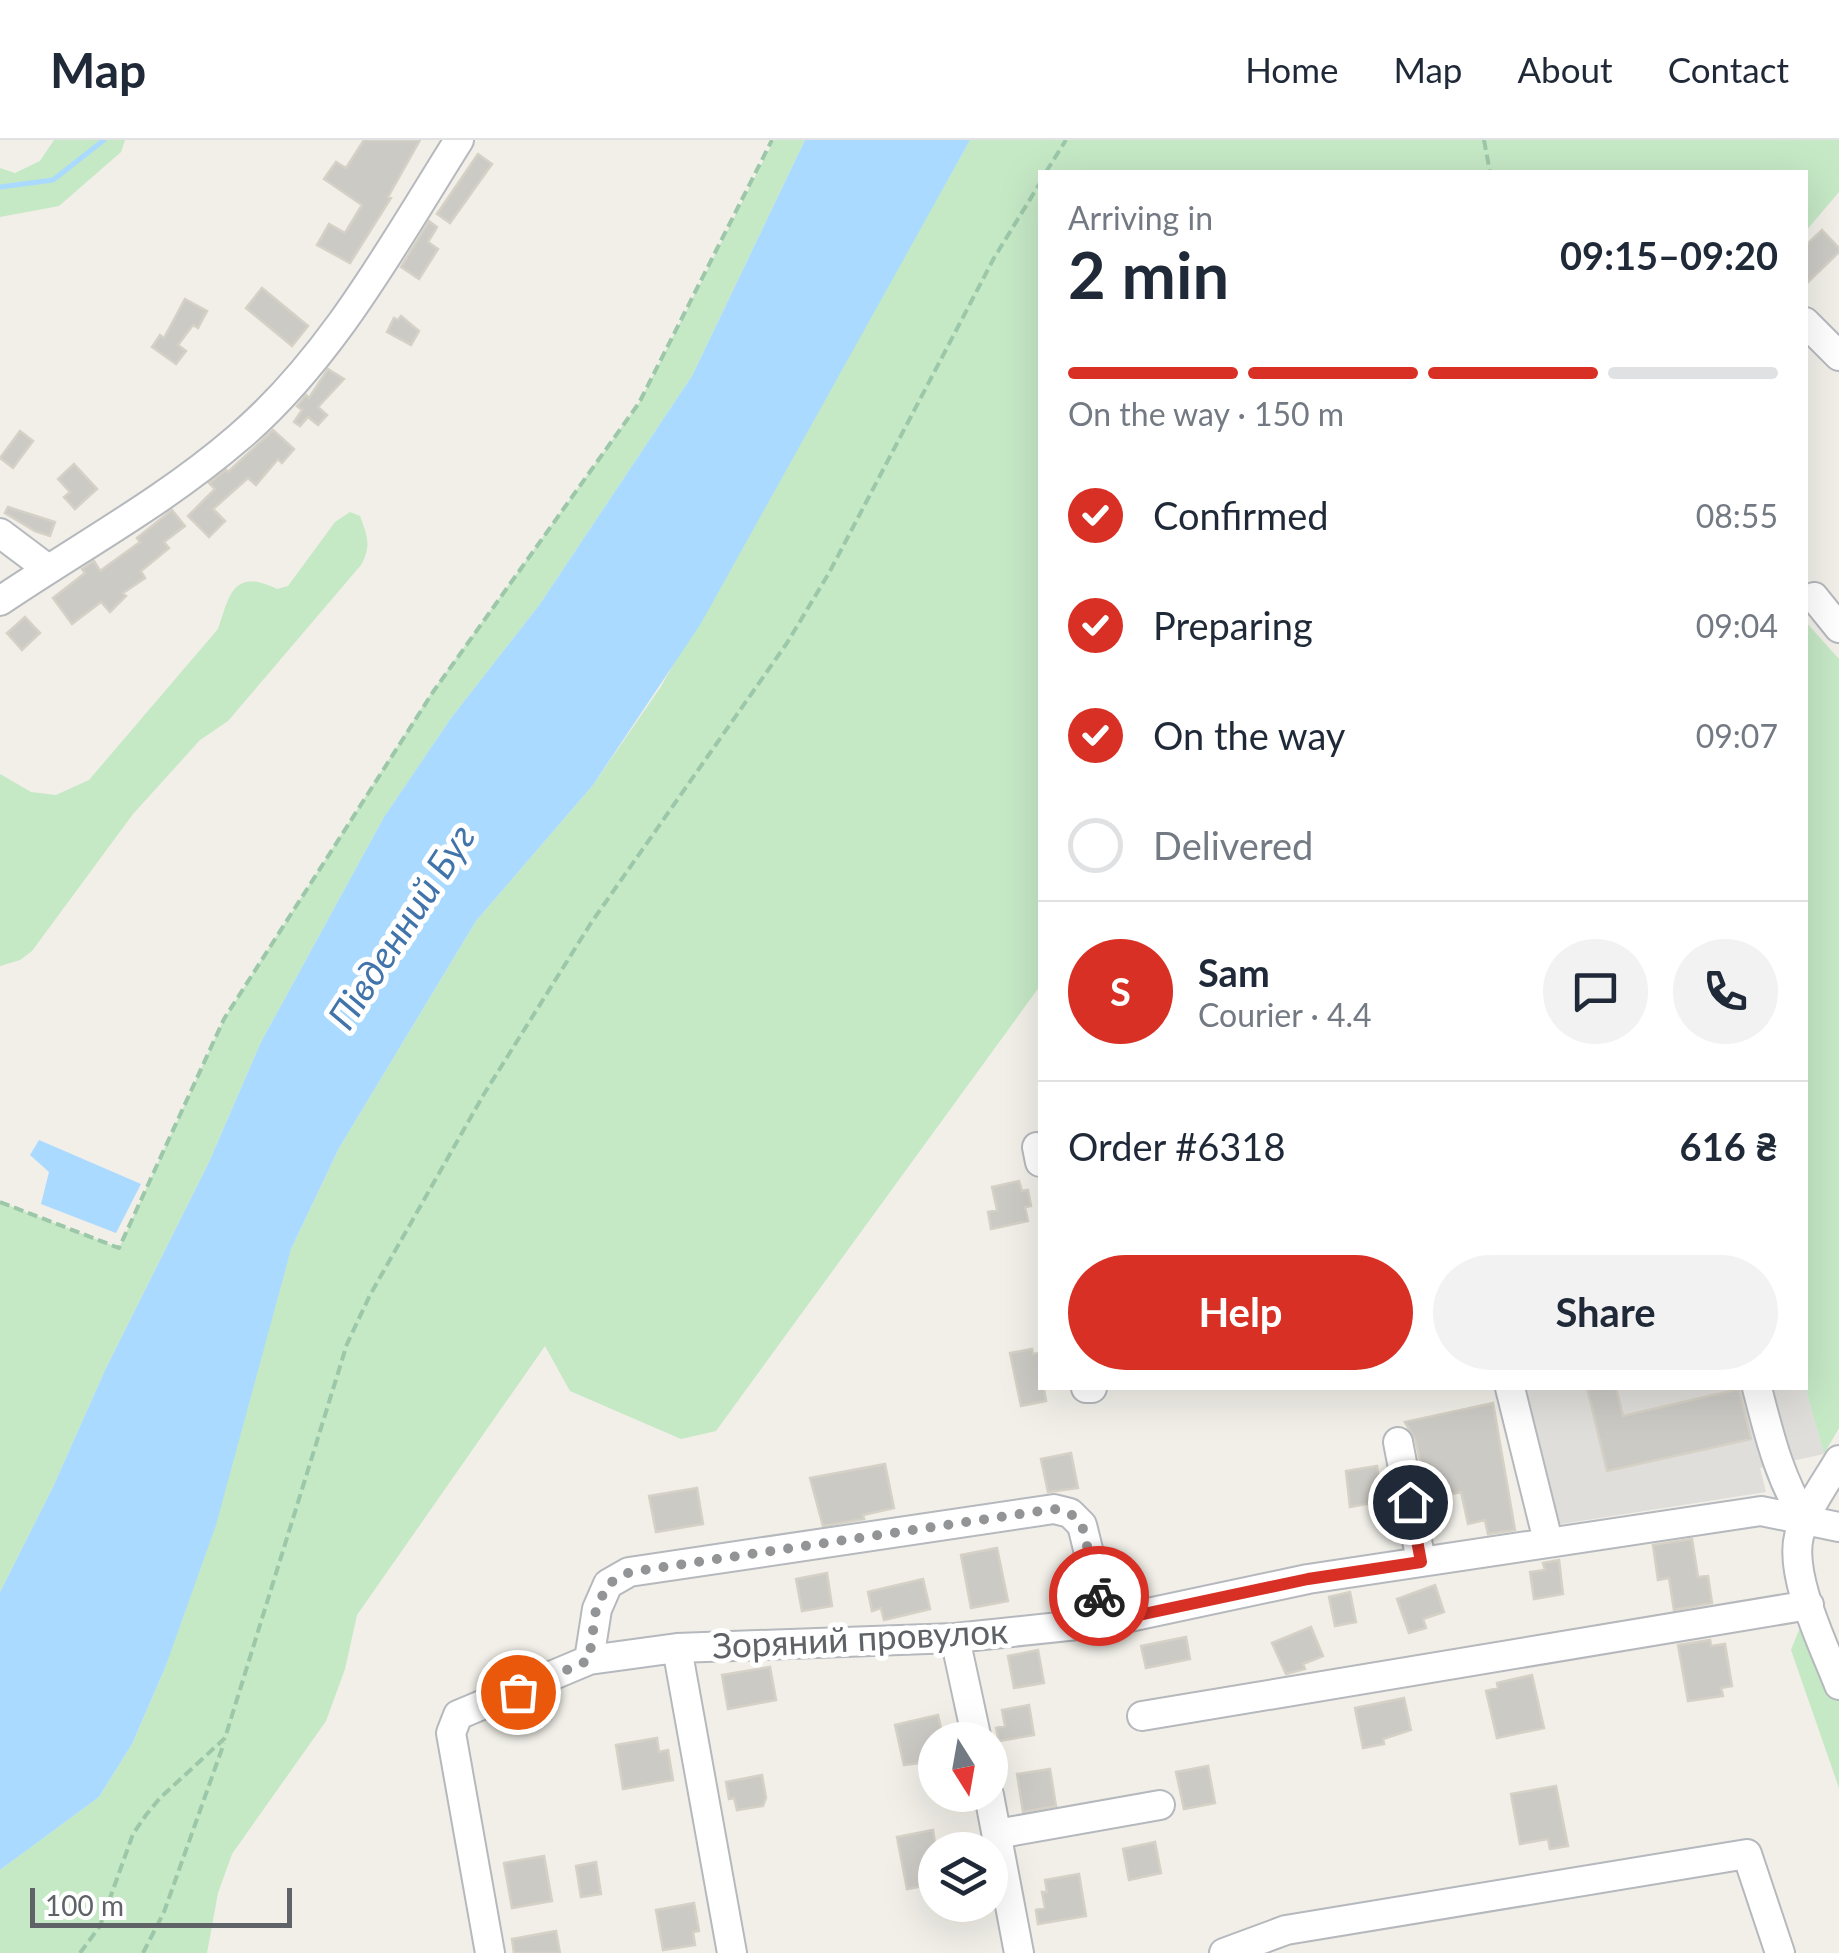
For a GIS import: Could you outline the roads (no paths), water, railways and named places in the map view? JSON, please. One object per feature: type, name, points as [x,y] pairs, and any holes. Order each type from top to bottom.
[{"type":"street","points":[[0,601],[148,506],[240,437],[266,411],[350,310],[459,140]]},
{"type":"street","points":[[1808,325],[1839,356]]},
{"type":"street","points":[[0,533],[48,569]]},
{"type":"street","points":[[1814,597],[1839,628]]},
{"type":"street","points":[[1510,1390],[1548,1542]]},
{"type":"street","points":[[1758,1390],[1777,1464],[1805,1518]]},
{"type":"street","points":[[1398,1442],[1421,1562]]},
{"type":"street","points":[[1839,1460],[1805,1518],[1798,1540],[1809,1605],[1839,1685]]},
{"type":"street","points":[[589,1660],[596,1609],[608,1584],[630,1572],[1054,1509],[1070,1513],[1082,1525],[1106,1622]]},
{"type":"street","name":"Зоряний провулок","points":[[490,1953],[451,1733],[458,1715],[589,1660],[676,1648],[955,1638],[1106,1622],[1308,1579],[1761,1511],[1839,1528]]},
{"type":"street","points":[[1142,1716],[1809,1605]]},
{"type":"street","points":[[955,1638],[973,1722]]},
{"type":"street","points":[[676,1648],[732,1953]]},
{"type":"street","points":[[1008,1832],[1160,1805]]},
{"type":"street","points":[[1224,1953],[1286,1930],[1746,1854],[1780,1953]]},
{"type":"street","points":[[1008,1894],[1019,1953]]},
{"type":"water","name":"Південний Буг","points":[[805,140],[970,140],[700,625],[593,785],[476,921],[339,1148],[291,1249],[216,1525],[165,1668],[132,1744],[99,1797],[0,1870],[0,1592],[209,1162],[261,1042],[384,817],[451,718],[540,604],[692,376]]},
{"type":"water","points":[[39,1140],[141,1184],[116,1233],[41,1204],[49,1172],[30,1155]]},
{"type":"waterway","points":[[0,187],[53,180],[104,140]]}]
